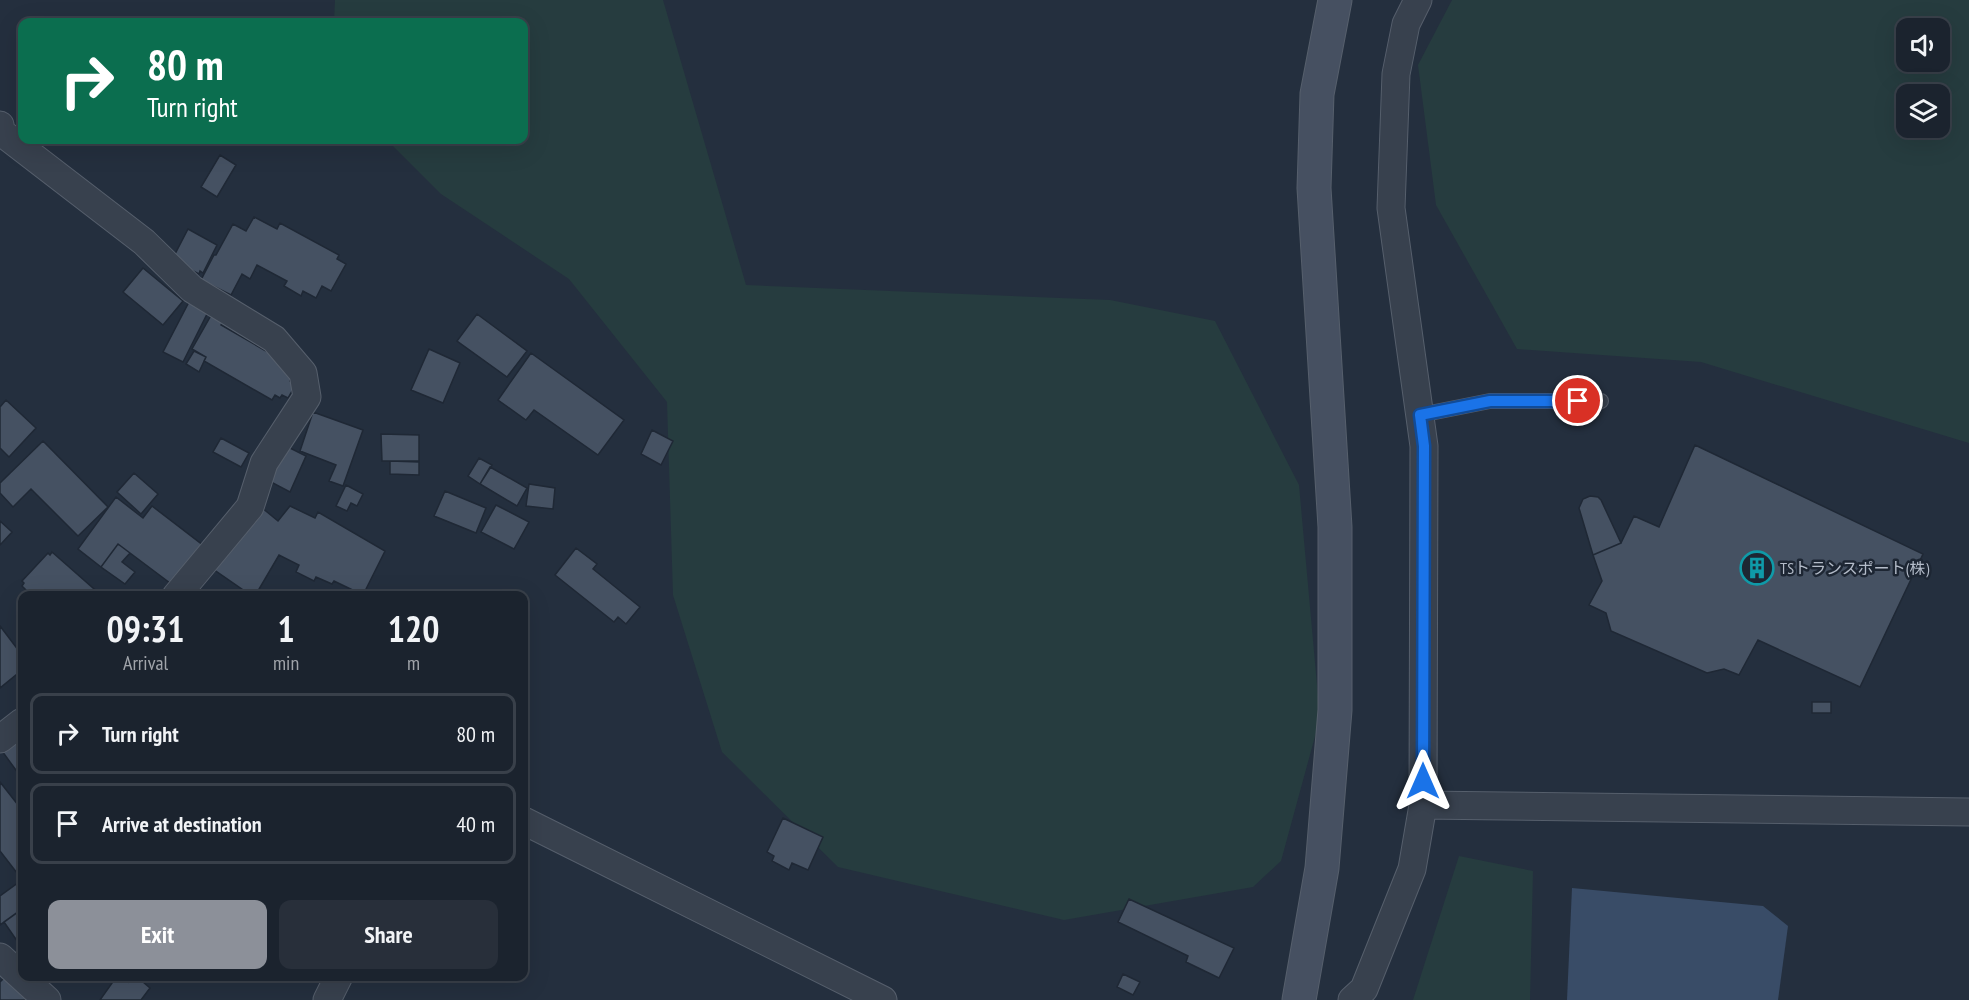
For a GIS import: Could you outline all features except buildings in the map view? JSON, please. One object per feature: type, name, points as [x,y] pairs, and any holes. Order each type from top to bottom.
[{"type":"street","points":[[1299,1000],[1322,868],[1335,710],[1335,527],[1314,188],[1317,94],[1335,0]]},
{"type":"street","points":[[1352,1000],[1364,989],[1412,869],[1423,805],[1424,446],[1390,208],[1396,74],[1406,24],[1418,0]]},
{"type":"street","points":[[0,130],[144,242],[192,289],[274,339],[303,373],[307,397],[264,463],[250,507],[180,591]]},
{"type":"street","points":[[0,739],[18,725]]},
{"type":"street","points":[[1423,805],[1969,812]]},
{"type":"street","points":[[528,823],[874,998]]},
{"type":"street","points":[[0,957],[18,974]]},
{"type":"street","points":[[26,981],[46,1000]]},
{"type":"street","points":[[327,1000],[336,981]]},
{"type":"lane","points":[[1420,415],[1490,401],[1600,401]]},
{"type":"green space","points":[[335,0],[663,0],[746,285],[1110,300],[1215,321],[1299,485],[1320,718],[1281,861],[1253,887],[1064,920],[838,867],[722,752],[673,595],[667,402],[569,279],[441,194],[391,144],[528,144],[528,18],[334,18]]},
{"type":"green space","points":[[1452,0],[1969,0],[1969,443],[1701,362],[1517,349],[1436,205],[1418,65]]},
{"type":"green space","points":[[1459,856],[1533,871],[1530,1000],[1413,1000]]},
{"type":"water","points":[[1572,888],[1763,906],[1788,926],[1778,1000],[1567,1000]]},
{"type":"place","name":"TSトランスポート(株)","points":[[1757,568]]},
{"type":"route","points":[[1423,781],[1424,446],[1420,415],[1490,401],[1578,401]]}]
